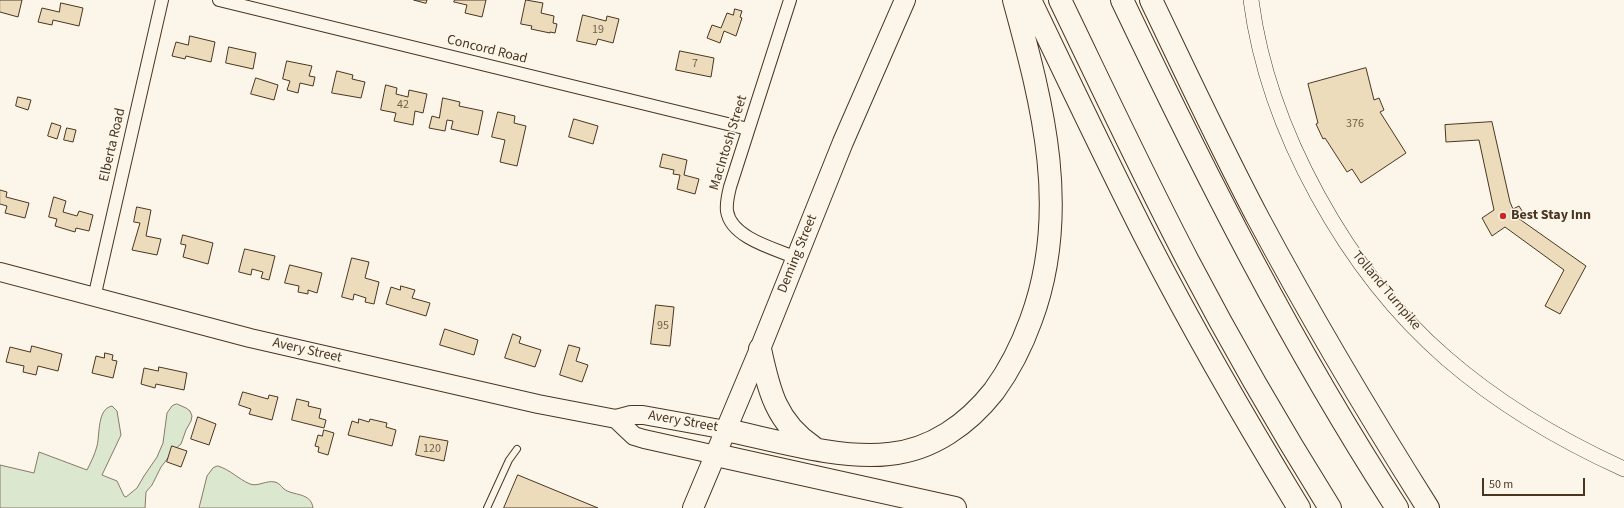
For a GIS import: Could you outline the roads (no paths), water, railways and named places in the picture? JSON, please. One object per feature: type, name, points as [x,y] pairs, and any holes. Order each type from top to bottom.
[{"type":"highway","points":[[726,430],[816,449],[859,454],[889,454],[913,449],[936,440],[962,424],[987,400],[1009,369],[1034,313],[1045,273],[1050,235],[1051,193],[1047,147],[1039,98],[1029,52],[1014,0]]},
{"type":"highway","points":[[1030,0],[1105,155],[1167,278],[1250,427],[1299,508]]},
{"type":"highway","points":[[1060,0],[1144,176],[1188,262],[1269,406],[1330,508]]},
{"type":"highway","points":[[1122,0],[1179,119],[1232,223],[1339,415],[1397,508]]},
{"type":"highway","points":[[1151,0],[1240,183],[1298,292],[1387,443],[1428,508]]},
{"type":"highway","points":[[760,349],[769,388],[778,412],[794,431],[816,449]]},
{"type":"highway","points":[[716,455],[955,508]]},
{"type":"main road","name":"Deming Street","points":[[693,508],[760,349],[843,142],[905,0]]},
{"type":"main road","name":"Avery Street","points":[[0,272],[94,298],[287,347],[538,404],[616,419],[631,415],[643,415],[726,430]]},
{"type":"main road","name":"Avery Street","points":[[616,419],[634,436],[644,440],[716,455]]},
{"type":"street","name":"Elberta Road","points":[[94,298],[162,0]]},
{"type":"street","name":"Concord Road","points":[[218,0],[748,129]]},
{"type":"street","name":"MacIntosh Street","points":[[790,0],[728,195],[727,211],[729,219],[733,225],[743,234],[796,258]]},
{"type":"street","name":"Tolland Turnpike","points":[[1251,0],[1265,70],[1286,131],[1316,194],[1360,264],[1406,319],[1445,358],[1490,394],[1542,428],[1624,469]]},
{"type":"lane","points":[[487,508],[509,460],[517,449]]},
{"type":"place","name":"Best Stay Inn","points":[[1503,216]]}]
